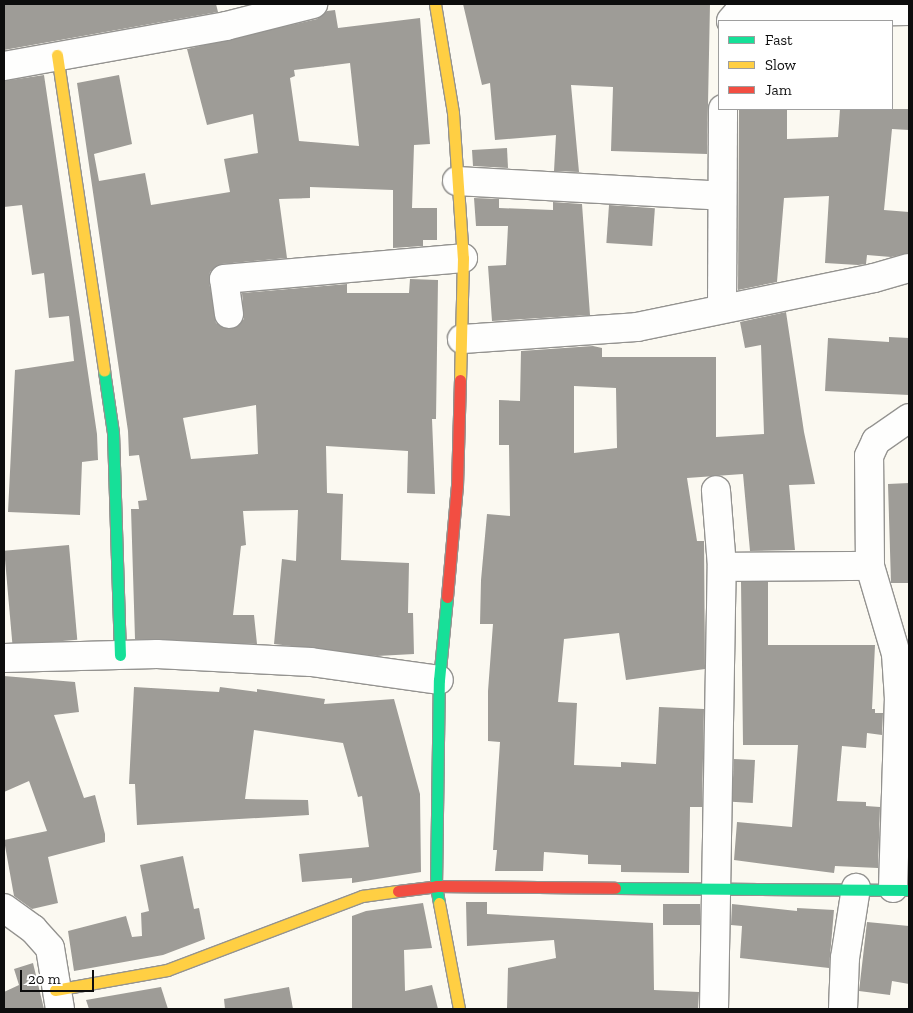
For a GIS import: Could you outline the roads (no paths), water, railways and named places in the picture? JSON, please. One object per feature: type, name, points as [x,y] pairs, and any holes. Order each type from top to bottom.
[{"type":"street","points":[[4,66],[224,15],[313,4]]},
{"type":"street","points":[[435,4],[453,113],[463,258],[456,486],[439,680],[436,886],[459,1009]]},
{"type":"street","points":[[732,20],[738,13],[909,11]]},
{"type":"street","points":[[57,55],[113,433],[120,655]]},
{"type":"street","points":[[722,307],[724,110]]},
{"type":"street","points":[[458,181],[722,196]]},
{"type":"street","points":[[229,314],[224,279],[463,258]]},
{"type":"street","points":[[462,338],[637,327],[722,307],[874,278],[909,268]]},
{"type":"street","points":[[4,908],[33,929],[50,948],[57,1000],[167,970],[362,896],[436,886],[901,889],[899,699],[896,654],[870,566],[869,456],[876,441],[909,418]]},
{"type":"street","points":[[714,1009],[722,567],[716,490]]},
{"type":"street","points":[[722,567],[870,566]]},
{"type":"street","points":[[4,658],[120,655],[311,662],[439,680]]},
{"type":"street","points":[[843,1009],[845,958],[856,888]]}]
